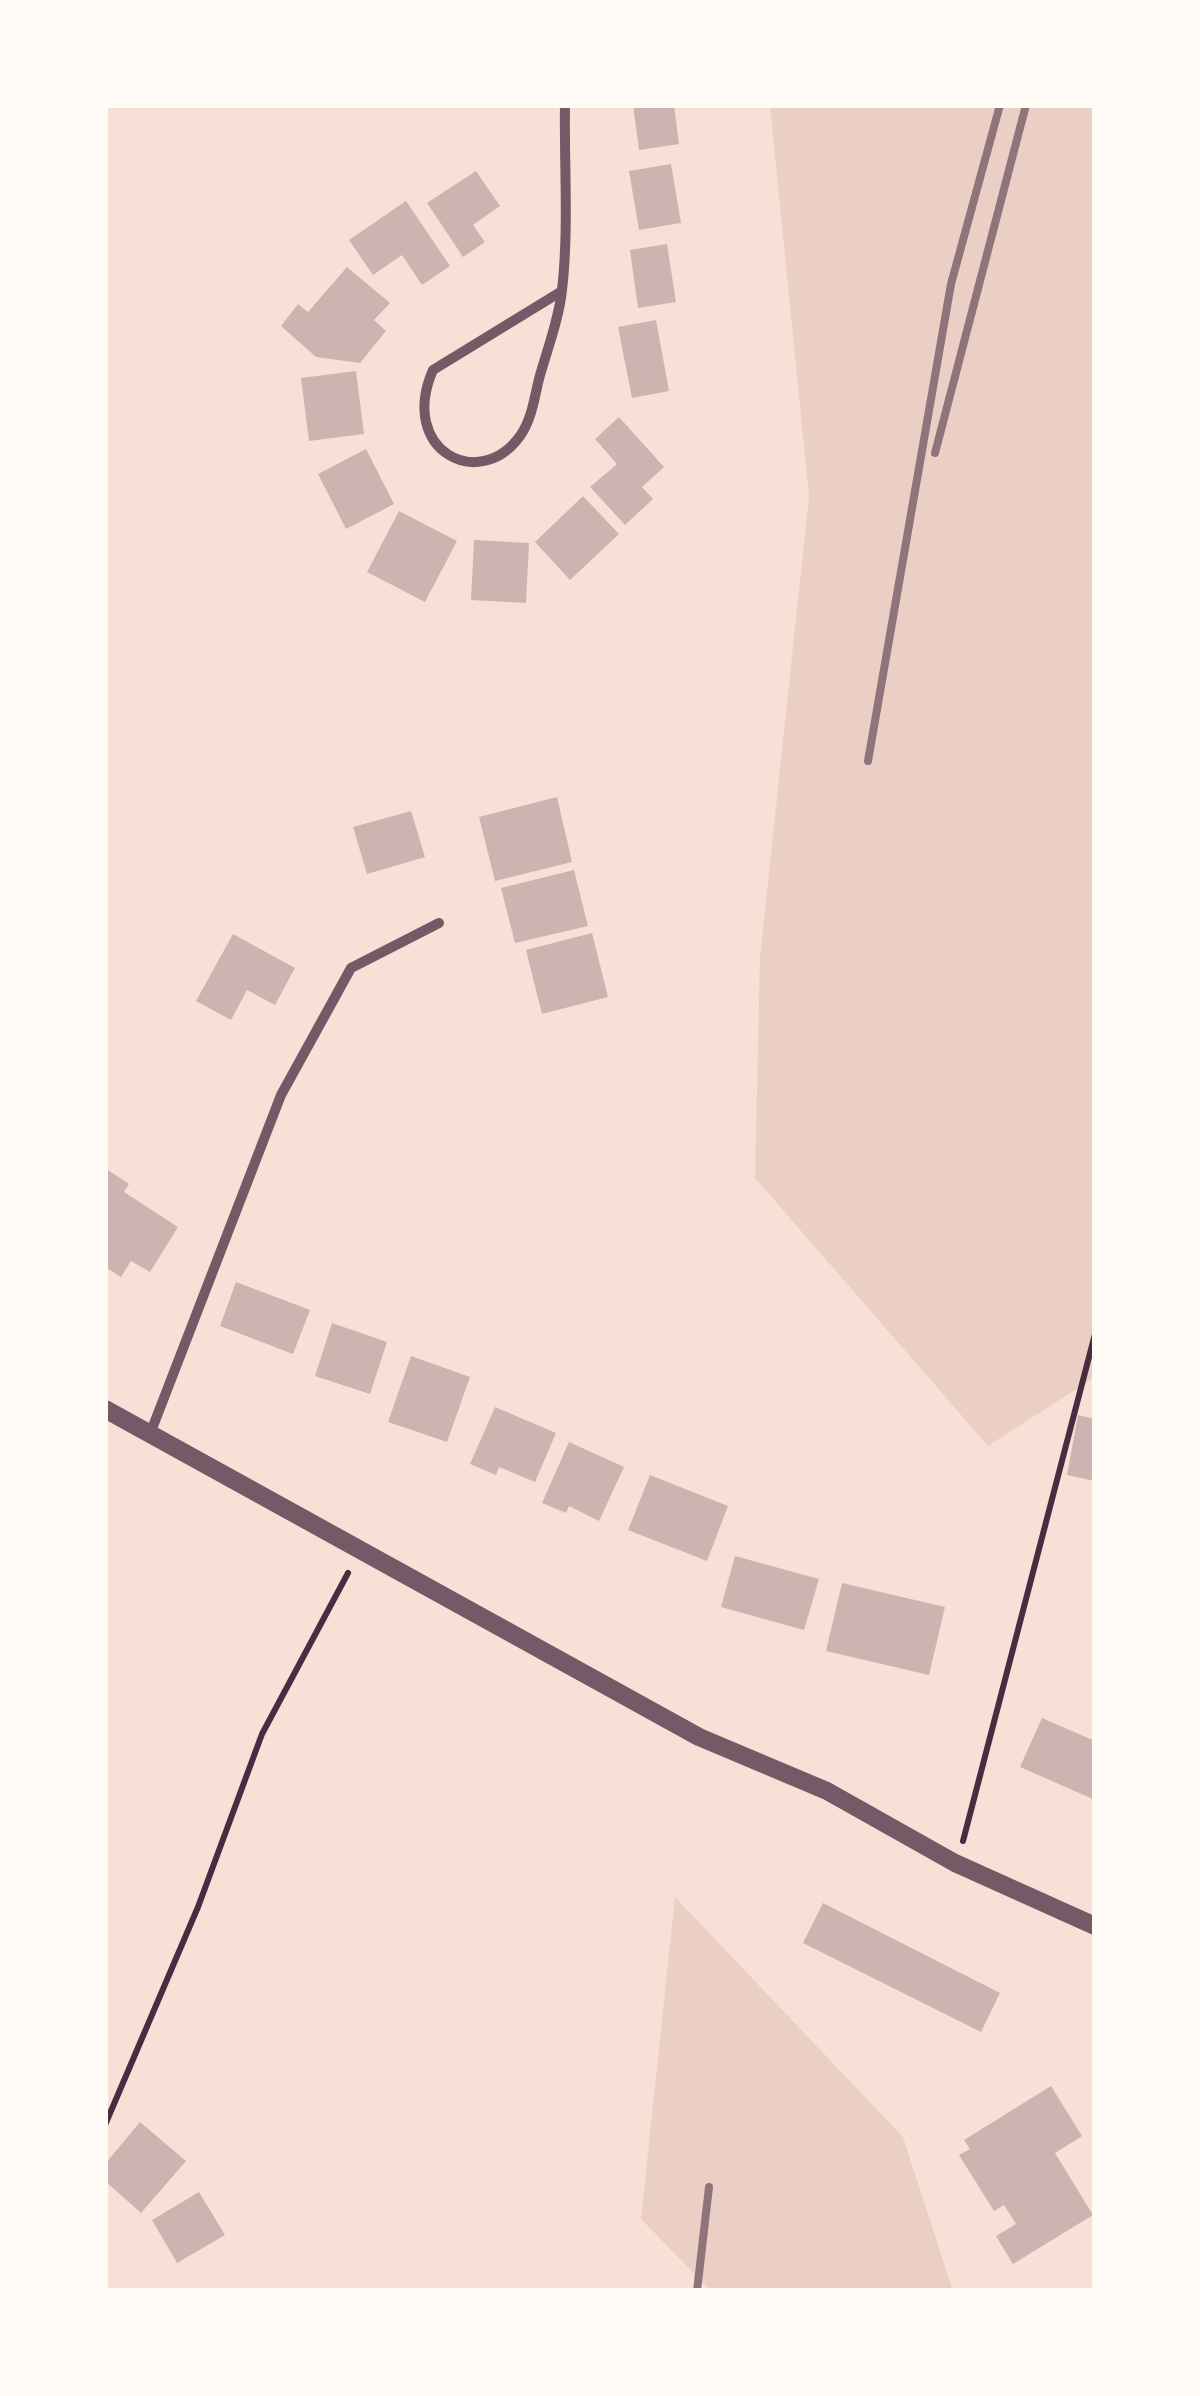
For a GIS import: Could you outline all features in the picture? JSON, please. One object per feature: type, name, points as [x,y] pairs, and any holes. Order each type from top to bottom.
[{"type":"street","points":[[562,291],[433,370],[421,411],[427,431],[455,459],[475,462],[518,440],[532,416],[562,291],[565,105]]},
{"type":"street","points":[[150,1434],[280,1094],[350,968],[438,923]]},
{"type":"street","points":[[105,1409],[618,1695],[699,1737],[827,1792],[955,1862],[1095,1926]]},
{"type":"path","points":[[955,1862],[975,1801],[1095,1334]]},
{"type":"path","points":[[105,2125],[198,1907],[262,1734],[360,1550]]},
{"type":"shaded area","points":[[770,105],[1095,105],[1095,1377],[988,1446],[755,1178],[760,957],[809,496]]},
{"type":"shaded area","points":[[675,1897],[903,2137],[953,2291],[711,2291],[641,2219]]},
{"type":"building","points":[[633,105],[674,105],[679,144],[639,150]]},
{"type":"building","points":[[671,164],[681,223],[639,230],[629,171]]},
{"type":"building","points":[[476,171],[500,206],[473,225],[485,242],[463,257],[427,203]]},
{"type":"building","points":[[406,201],[450,266],[422,285],[402,255],[373,275],[349,240]]},
{"type":"building","points":[[667,244],[676,302],[638,308],[630,250]]},
{"type":"building","points":[[347,267],[390,303],[374,320],[386,331],[360,363],[316,357],[281,326],[298,304],[308,312]]},
{"type":"building","points":[[656,320],[669,391],[632,398],[618,327]]},
{"type":"building","points":[[356,371],[364,434],[309,441],[301,378]]},
{"type":"building","points":[[619,417],[664,467],[642,487],[653,499],[625,525],[590,487],[617,464],[595,439]]},
{"type":"building","points":[[366,449],[394,504],[346,529],[318,474]]},
{"type":"building","points":[[583,496],[619,534],[570,580],[535,542]]},
{"type":"building","points":[[399,511],[457,541],[425,602],[367,572]]},
{"type":"building","points":[[474,540],[529,543],[526,603],[471,600]]},
{"type":"building","points":[[557,797],[572,862],[495,881],[479,817]]},
{"type":"building","points":[[411,811],[425,857],[367,874],[353,827]]},
{"type":"building","points":[[574,870],[588,926],[515,943],[501,888]]},
{"type":"building","points":[[592,933],[608,997],[542,1014],[526,950]]},
{"type":"building","points":[[233,934],[295,968],[275,1005],[247,990],[231,1020],[196,1001]]},
{"type":"building","points":[[105,1168],[129,1184],[124,1192],[178,1227],[150,1272],[131,1261],[121,1277],[105,1267]]},
{"type":"building","points":[[236,1282],[310,1310],[293,1354],[220,1326]]},
{"type":"building","points":[[332,1323],[387,1342],[370,1394],[315,1376]]},
{"type":"building","points":[[411,1356],[470,1377],[447,1442],[388,1422]]},
{"type":"building","points":[[495,1407],[556,1433],[535,1482],[499,1467],[496,1475],[470,1464]]},
{"type":"building","points":[[1078,1415],[1095,1419],[1095,1481],[1067,1475]]},
{"type":"building","points":[[569,1442],[624,1467],[599,1521],[569,1506],[566,1513],[542,1503]]},
{"type":"building","points":[[650,1475],[728,1506],[707,1561],[628,1530]]},
{"type":"building","points":[[735,1556],[819,1579],[804,1630],[721,1607]]},
{"type":"building","points":[[842,1583],[945,1607],[929,1675],[826,1651]]},
{"type":"building","points":[[1042,1718],[1095,1741],[1095,1800],[1020,1767]]},
{"type":"building","points":[[823,1903],[1000,1993],[981,2032],[803,1943]]},
{"type":"building","points":[[1051,2086],[1082,2136],[1055,2153],[1093,2215],[1013,2264],[996,2236],[1016,2224],[1004,2205],[994,2211],[959,2155],[970,2149],[964,2140]]},
{"type":"building","points":[[140,2122],[186,2161],[141,2213],[105,2181],[105,2164]]},
{"type":"building","points":[[199,2192],[225,2235],[177,2263],[152,2220]]},
{"type":"railway","points":[[868,761],[951,284],[1000,105]]},
{"type":"railway","points":[[935,453],[1026,105]]},
{"type":"railway","points":[[697,2291],[709,2187]]}]
